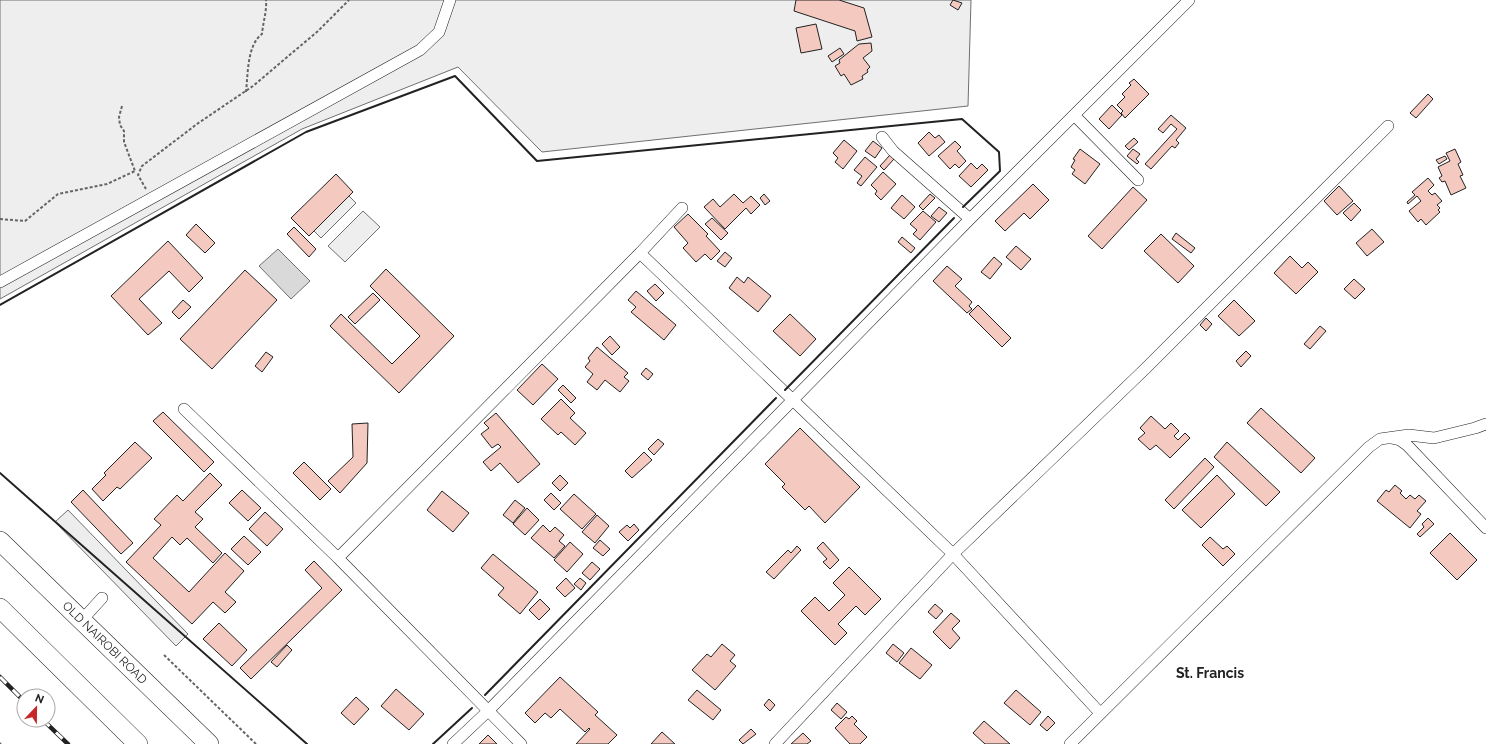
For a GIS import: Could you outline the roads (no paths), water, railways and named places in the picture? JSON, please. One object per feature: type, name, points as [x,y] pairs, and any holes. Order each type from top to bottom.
[{"type":"highway","name":"OLD NAIROBI ROAD","points":[[4,552],[82,620],[209,744]]},
{"type":"highway","points":[[0,608],[138,744]]},
{"type":"street","points":[[0,282],[420,50],[439,32],[450,0]]},
{"type":"street","points":[[453,744],[487,712],[970,218],[1189,0]]},
{"type":"street","points":[[1074,115],[1138,180]]},
{"type":"street","points":[[775,744],[953,554],[1146,368],[1388,126]]},
{"type":"street","points":[[882,137],[893,151],[970,218]]},
{"type":"street","points":[[338,558],[640,253],[682,208]]},
{"type":"street","points":[[640,253],[791,400],[953,554],[1100,713]]},
{"type":"street","points":[[184,408],[338,558],[487,712],[521,744]]},
{"type":"street","points":[[1070,744],[1370,447],[1380,439],[1410,435],[1434,438],[1486,424]]},
{"type":"street","points":[[1391,438],[1400,440],[1407,445],[1486,528]]},
{"type":"street","points":[[82,620],[102,598]]},
{"type":"railway","points":[[0,677],[16,693]]},
{"type":"railway","points":[[51,728],[68,744]]},
{"type":"district","name":"St. Francis","points":[[1210,673]]}]
